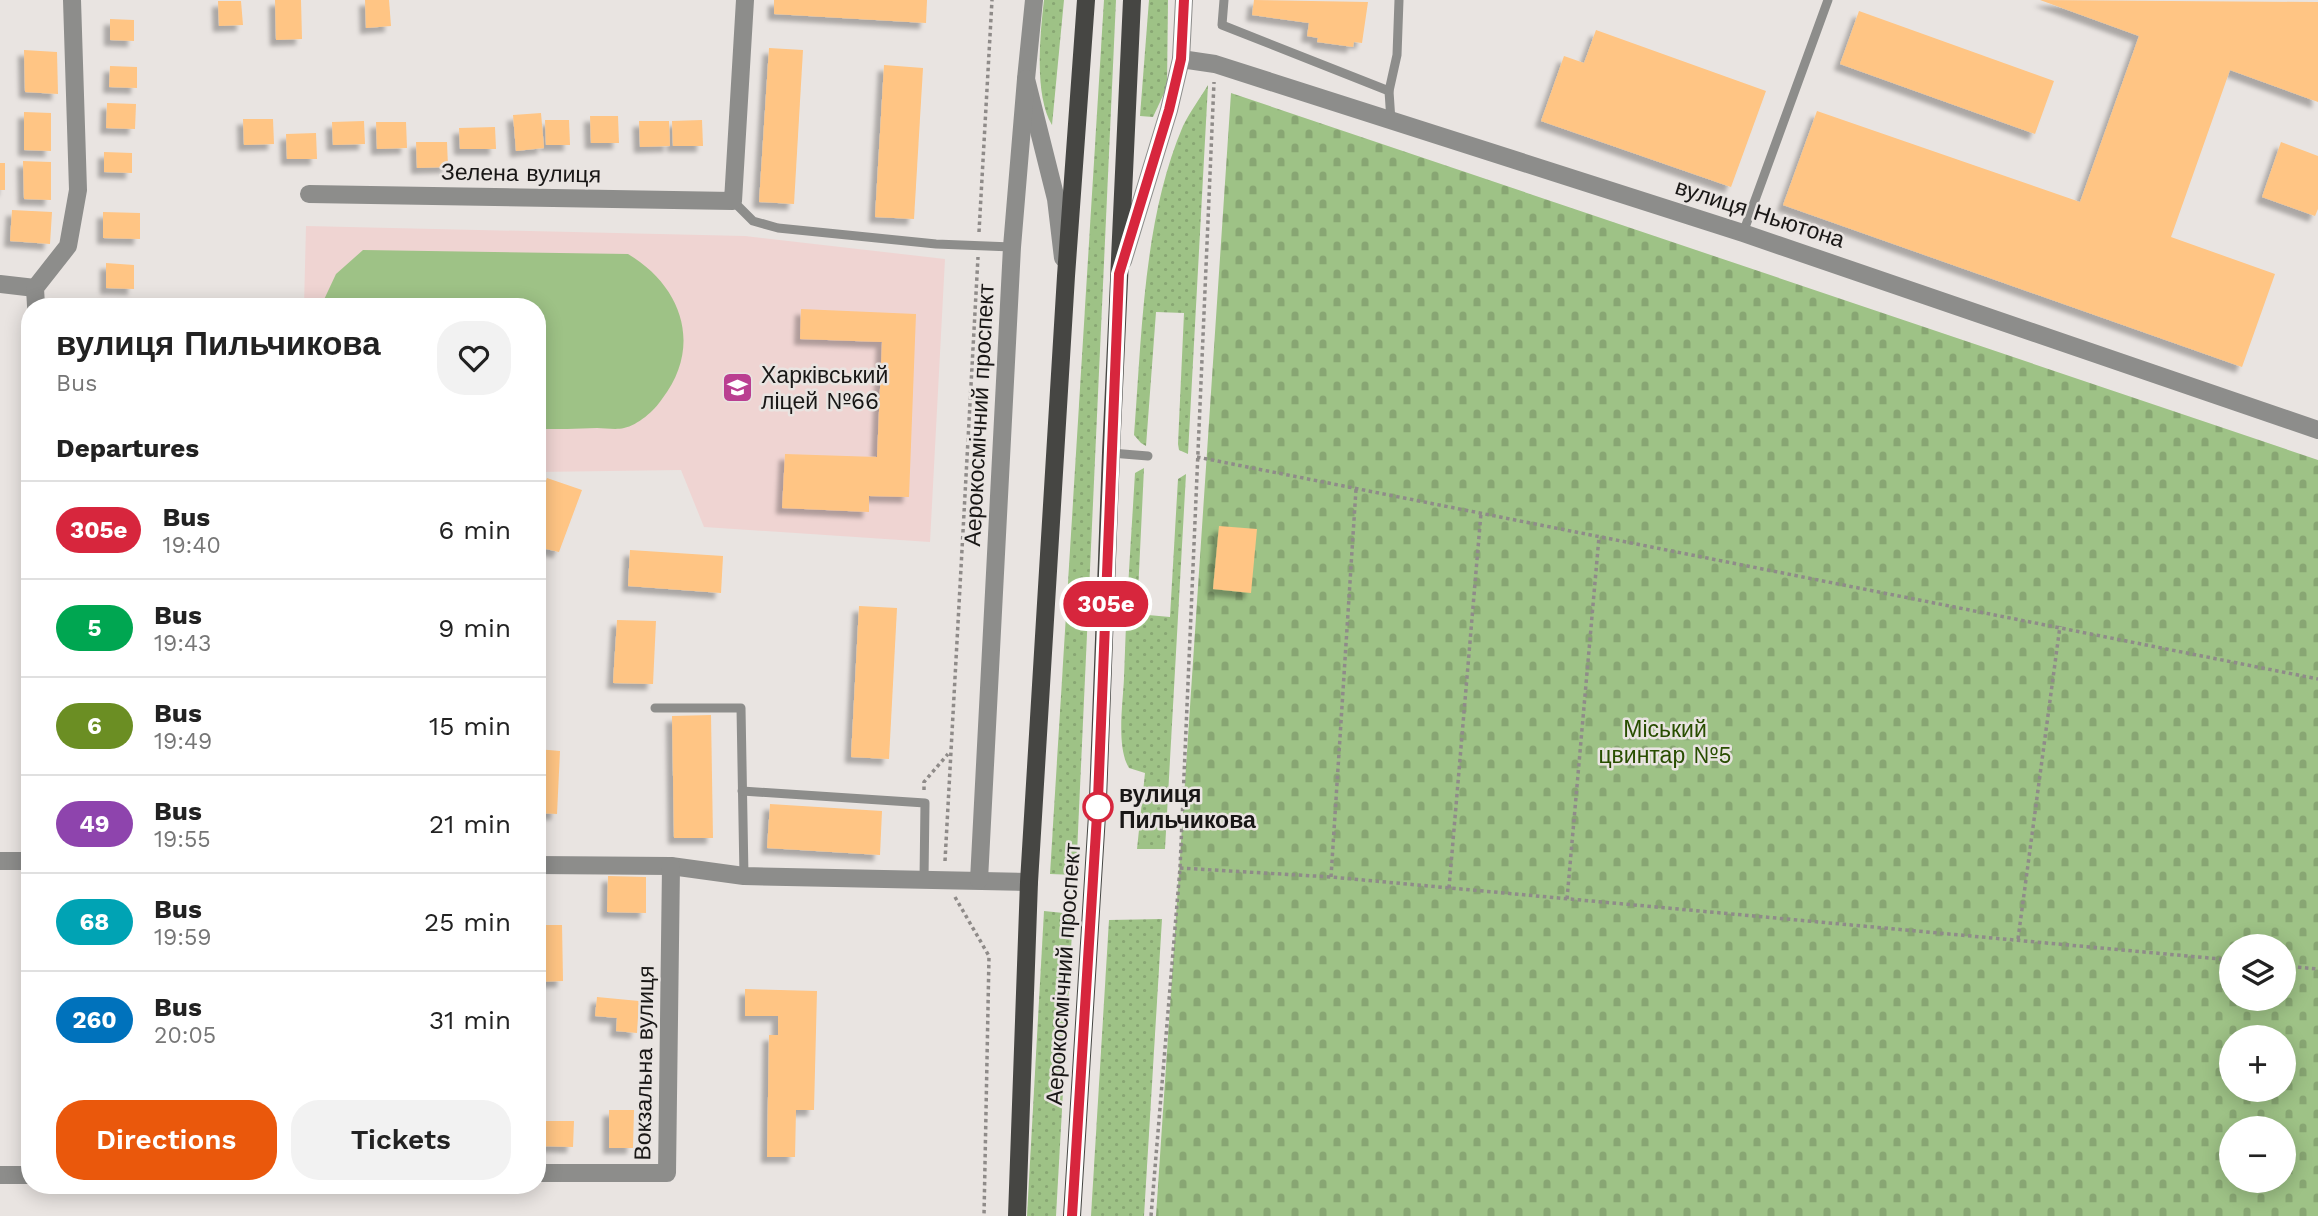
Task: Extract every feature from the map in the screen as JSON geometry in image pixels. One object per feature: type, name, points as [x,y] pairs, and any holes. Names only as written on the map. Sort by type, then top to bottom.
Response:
[{"type":"main road","name":"Аерокосмічний проспект","points":[[1017,1216],[1029,882],[1066,276],[1086,0]]},
{"type":"main road","name":"Аерокосмічний проспект","points":[[1072,1216],[1098,799],[1132,0]]},
{"type":"street","points":[[36,298],[35,288],[68,246],[78,190],[72,0]]},
{"type":"street","points":[[733,201],[745,0]]},
{"type":"street","name":"Аерокосмічний проспект","points":[[979,880],[1012,247],[1034,0]]},
{"type":"street","name":"Аерокосмічний проспект","points":[[1119,274],[1169,110],[1181,59],[1184,0]]},
{"type":"street","name":"вулиця Ньютона","points":[[1181,59],[1215,64],[1744,233],[2318,430]]},
{"type":"street","name":"Аерокосмічний проспект","points":[[1026,79],[1056,199],[1066,276]]},
{"type":"street","name":"Зелена вулиця","points":[[309,194],[733,201]]},
{"type":"street","points":[[0,285],[35,288]]},
{"type":"street","points":[[0,862],[21,861]]},
{"type":"street","points":[[546,865],[671,866],[744,876],[1029,882]]},
{"type":"street","name":"Вокзальна вулиця","points":[[546,1173],[667,1173],[671,866]]},
{"type":"street","points":[[0,1175],[21,1175]]},
{"type":"lane","points":[[1224,0],[1222,25],[1389,91]]},
{"type":"lane","points":[[1391,121],[1389,91],[1397,55],[1399,0]]},
{"type":"lane","points":[[1744,233],[1828,0]]},
{"type":"lane","points":[[733,201],[753,221],[778,228],[936,244],[1012,247]]},
{"type":"lane","points":[[1111,453],[1148,457]]},
{"type":"lane","points":[[655,708],[741,708],[744,876]]},
{"type":"lane","points":[[742,791],[925,803],[924,879]]},
{"type":"path","points":[[984,1216],[989,956],[945,880],[992,0]]},
{"type":"path","points":[[1151,1216],[1180,868],[1214,80]]},
{"type":"path","points":[[1197,457],[2318,679]]},
{"type":"path","points":[[1331,877],[1356,489]]},
{"type":"path","points":[[1448,888],[1481,513]]},
{"type":"path","points":[[1567,899],[1600,537]]},
{"type":"path","points":[[2018,939],[2060,626]]},
{"type":"path","points":[[924,782],[950,753]]},
{"type":"path","points":[[1180,868],[1331,877],[2219,959]]},
{"type":"path","points":[[2296,967],[2318,969]]},
{"type":"shaded area","name":"Харківський ліцей №66","points":[[306,226],[745,236],[945,259],[930,542],[704,527],[681,470],[546,472],[546,298],[304,298]]},
{"type":"green space","points":[[1044,0],[1064,0],[1052,125],[1046,113],[1041,82],[1040,47]]},
{"type":"green space","points":[[1104,0],[1116,0],[1076,875],[1050,874]]},
{"type":"green space","points":[[1149,0],[1168,0],[1167,87],[1153,117],[1140,116]]},
{"type":"green space","points":[[1208,85],[1188,454],[1179,450],[1178,444],[1184,313],[1156,312],[1146,446],[1134,435],[1146,278],[1160,200],[1183,126]]},
{"type":"green space","name":"Міський цвинтар №5","points":[[1231,93],[2318,460],[2318,1216],[1156,1216]]},
{"type":"green space","points":[[363,250],[628,254],[647,267],[673,300],[681,319],[682,358],[675,379],[662,399],[640,421],[618,429],[546,429],[546,298],[325,298],[336,274]]},
{"type":"green space","points":[[1144,468],[1137,614],[1170,617],[1178,479],[1186,474],[1165,849],[1137,849],[1145,773],[1129,768],[1121,737],[1135,473]]},
{"type":"green space","points":[[1044,911],[1073,914],[1056,1216],[1027,1216]]},
{"type":"green space","points":[[1162,919],[1144,1216],[1091,1216],[1109,920]]},
{"type":"building","points":[[275,0],[301,0],[302,39],[276,40]]},
{"type":"building","points":[[365,0],[389,0],[391,26],[366,28]]},
{"type":"building","points":[[774,0],[927,0],[926,23],[774,14]]},
{"type":"building","points":[[1254,0],[1368,2],[1362,43],[1354,42],[1353,47],[1317,42],[1318,38],[1307,36],[1309,23],[1252,15]]},
{"type":"building","points":[[2040,0],[2318,2],[2318,102],[2230,70],[2171,237],[2275,274],[2242,367],[1783,205],[1817,111],[2080,202],[2139,36]]},
{"type":"building","points":[[218,1],[241,1],[243,25],[219,26]]},
{"type":"building","points":[[1859,11],[2054,81],[2035,134],[1840,64]]},
{"type":"building","points":[[110,19],[134,20],[134,41],[110,40]]},
{"type":"building","points":[[1596,30],[1766,91],[1731,187],[1541,121],[1564,56],[1584,63]]},
{"type":"building","points":[[769,48],[803,50],[794,204],[759,202]]},
{"type":"building","points":[[24,50],[57,52],[58,94],[25,92]]},
{"type":"building","points":[[884,65],[923,68],[914,219],[875,217]]},
{"type":"building","points":[[110,66],[137,67],[137,88],[109,87]]},
{"type":"building","points":[[107,103],[136,104],[135,129],[106,128]]},
{"type":"building","points":[[24,112],[51,113],[51,151],[24,150]]},
{"type":"building","points":[[541,113],[544,148],[516,151],[513,115]]},
{"type":"building","points":[[590,116],[618,116],[619,143],[591,143]]},
{"type":"building","points":[[243,119],[273,119],[274,144],[244,145]]},
{"type":"building","points":[[545,120],[569,120],[570,145],[546,145]]},
{"type":"building","points":[[702,120],[703,146],[673,146],[672,121]]},
{"type":"building","points":[[364,121],[365,144],[333,145],[332,122]]},
{"type":"building","points":[[639,121],[669,121],[670,146],[640,147]]},
{"type":"building","points":[[376,122],[406,122],[407,148],[377,149]]},
{"type":"building","points":[[495,127],[496,149],[460,149],[459,128]]},
{"type":"building","points":[[316,133],[317,159],[287,159],[286,134]]},
{"type":"building","points":[[416,142],[447,142],[448,167],[417,168]]},
{"type":"building","points":[[2281,142],[2318,156],[2318,209],[2315,216],[2262,197]]},
{"type":"building","points":[[104,152],[132,153],[132,173],[104,172]]},
{"type":"building","points":[[23,161],[51,162],[51,200],[24,199]]},
{"type":"building","points":[[0,163],[5,163],[5,190],[0,190]]},
{"type":"building","points":[[12,210],[52,212],[50,244],[10,241]]},
{"type":"building","points":[[103,212],[140,213],[140,239],[103,238]]},
{"type":"building","points":[[106,263],[134,265],[134,289],[106,288]]},
{"type":"building","points":[[801,309],[916,314],[909,497],[869,496],[869,512],[782,508],[785,454],[877,457],[882,342],[800,339]]},
{"type":"building","points":[[547,478],[582,490],[559,552],[546,549]]},
{"type":"building","points":[[1219,526],[1257,529],[1251,593],[1213,589]]},
{"type":"building","points":[[630,550],[723,556],[721,593],[628,586]]},
{"type":"building","points":[[859,606],[897,608],[889,759],[851,757]]},
{"type":"building","points":[[617,620],[656,621],[653,684],[613,683]]},
{"type":"building","points":[[711,715],[713,838],[674,838],[672,716]]},
{"type":"building","points":[[546,750],[560,751],[557,814],[546,813]]},
{"type":"building","points":[[770,804],[882,811],[880,855],[767,848]]},
{"type":"building","points":[[608,876],[646,877],[646,913],[607,912]]},
{"type":"building","points":[[546,925],[562,925],[563,981],[546,982]]},
{"type":"building","points":[[745,989],[817,991],[814,1110],[796,1110],[795,1157],[767,1157],[769,1035],[778,1035],[778,1016],[745,1016]]},
{"type":"building","points":[[597,997],[639,1001],[637,1033],[616,1031],[617,1018],[595,1016]]},
{"type":"building","points":[[609,1110],[634,1110],[633,1148],[609,1148]]},
{"type":"building","points":[[546,1121],[574,1121],[573,1147],[546,1146]]},
{"type":"bus line","name":"305e","points":[[1072,1216],[1098,799],[1119,274],[1169,110],[1181,59],[1184,0]]},
{"type":"place","name":"Харківський ліцей №66","points":[[738,388]]},
{"type":"place","name":"вулиця Пильчикова","points":[[1098,807]]}]
